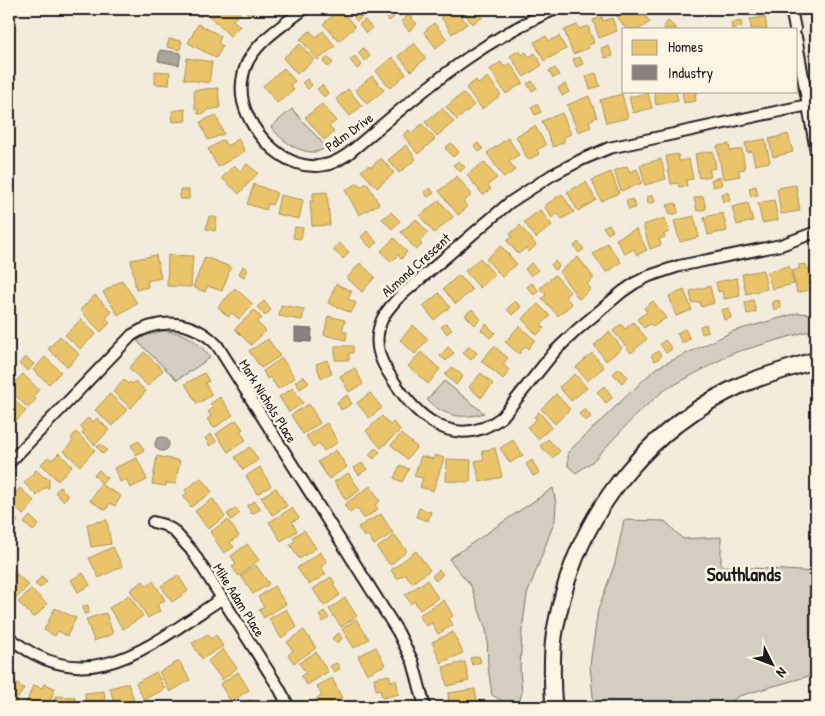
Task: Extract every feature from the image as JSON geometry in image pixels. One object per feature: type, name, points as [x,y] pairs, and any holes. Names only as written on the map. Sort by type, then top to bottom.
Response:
[{"type":"main road","points":[[554,707],[552,685],[553,645],[559,609],[568,576],[582,540],[601,506],[625,474],[651,445],[679,422],[709,402],[742,385],[816,360]]},
{"type":"street","name":"Palm Drive","points":[[304,9],[257,47],[247,62],[241,82],[242,102],[249,119],[262,138],[279,155],[300,163],[317,166],[336,162],[348,154],[436,80],[475,52],[528,20],[556,9]]},
{"type":"street","points":[[791,9],[795,28]]},
{"type":"street","points":[[798,48],[816,151]]},
{"type":"street","name":"Almond Crescent","points":[[808,105],[609,148],[552,175],[509,203],[398,298],[386,311],[381,322],[378,335],[379,352],[386,370],[400,391],[430,422],[456,431],[480,430],[492,425],[502,417],[555,351],[593,317],[635,284],[649,276],[679,266],[781,244],[816,232]]},
{"type":"street","name":"Mark Nichols Place","points":[[9,463],[132,335],[148,326],[169,323],[192,327],[202,332],[217,345],[398,632],[413,662],[425,707]]},
{"type":"street","name":"Mike Adam Place","points":[[153,522],[173,530],[192,551],[279,688],[289,707]]},
{"type":"street","points":[[9,636],[22,648],[50,661],[81,666],[98,666],[113,663],[153,644],[221,599]]},
{"type":"shaded area","points":[[160,50],[181,53],[179,65],[158,61]]},
{"type":"shaded area","points":[[292,109],[327,148],[315,152],[302,150],[290,145],[275,132],[271,127]]},
{"type":"shaded area","points":[[798,313],[816,314],[816,329],[733,353],[663,391],[636,415],[593,461],[576,473],[568,466],[568,452],[656,368],[734,331]]},
{"type":"shaded area","points":[[162,331],[170,331],[190,338],[201,346],[210,358],[177,380],[137,341],[145,336]]},
{"type":"shaded area","points":[[444,381],[484,413],[468,416],[454,415],[440,410],[433,405],[427,400]]},
{"type":"shaded area","points":[[159,437],[165,437],[169,444],[165,451],[159,451],[155,447],[155,441]]},
{"type":"shaded area","points":[[553,488],[556,504],[555,520],[527,595],[522,630],[520,670],[522,693],[519,703],[502,701],[492,695],[488,667],[487,633],[471,586],[449,559]]},
{"type":"shaded area","points":[[624,520],[665,521],[683,539],[721,537],[721,566],[816,572],[816,674],[739,696],[723,707],[594,707],[590,665],[598,610],[615,563]]},
{"type":"building: Homes","points":[[197,9],[202,9],[205,12],[200,17],[194,12]]},
{"type":"building: Homes","points":[[210,9],[235,9],[240,13],[233,20],[240,26],[230,36],[206,13]]},
{"type":"building: Homes","points":[[244,9],[258,9],[250,16]]},
{"type":"building: Homes","points":[[340,9],[355,27],[339,41],[323,24]]},
{"type":"building: Homes","points":[[347,9],[373,9],[357,21]]},
{"type":"building: Homes","points":[[388,9],[394,17],[389,21],[383,13]]},
{"type":"building: Homes","points":[[452,9],[456,9],[467,24],[452,34],[441,17]]},
{"type":"building: Homes","points":[[462,9],[482,9],[479,10],[483,17],[472,24]]},
{"type":"building: Homes","points":[[619,9],[629,9],[631,11],[640,9],[650,22],[641,28],[625,28],[614,12]]},
{"type":"building: Homes","points":[[648,9],[666,9],[661,15],[657,11],[654,14]]},
{"type":"building: Homes","points":[[746,9],[760,9],[761,13],[746,15]]},
{"type":"building: Homes","points":[[409,15],[417,24],[409,31],[401,21]]},
{"type":"building: Homes","points":[[602,17],[603,21],[612,18],[617,31],[599,38],[593,20]]},
{"type":"building: Homes","points":[[765,17],[767,28],[751,28],[750,19]]},
{"type":"building: Homes","points":[[365,20],[372,28],[366,33],[359,24]]},
{"type":"building: Homes","points":[[668,21],[676,28],[664,28]]},
{"type":"building: Homes","points":[[741,21],[742,27],[732,28],[731,23]]},
{"type":"building: Homes","points":[[434,23],[447,39],[436,48],[424,32]]},
{"type":"building: Homes","points":[[198,24],[221,36],[218,43],[223,46],[216,58],[188,43]]},
{"type":"building: Homes","points":[[577,25],[579,29],[588,26],[594,43],[588,45],[589,48],[573,54],[564,30]]},
{"type":"building: Homes","points":[[310,31],[316,37],[323,31],[335,46],[318,60],[300,39]]},
{"type":"building: Homes","points":[[546,36],[549,41],[559,36],[566,49],[544,61],[534,42]]},
{"type":"building: Homes","points":[[169,39],[182,41],[180,50],[167,47]]},
{"type":"building: Homes","points":[[414,43],[426,58],[411,71],[398,56]]},
{"type":"building: Homes","points":[[300,44],[314,60],[297,74],[283,58]]},
{"type":"building: Homes","points":[[609,46],[613,56],[605,58],[601,48]]},
{"type":"building: Homes","points":[[363,48],[370,56],[365,61],[358,53]]},
{"type":"building: Homes","points":[[519,50],[522,55],[526,52],[529,57],[535,53],[542,65],[524,77],[510,56]]},
{"type":"building: Homes","points":[[355,56],[362,65],[357,69],[350,60]]},
{"type":"building: Homes","points":[[328,57],[333,63],[328,67],[323,62]]},
{"type":"building: Homes","points":[[392,57],[406,74],[390,88],[376,71]]},
{"type":"building: Homes","points":[[580,57],[583,64],[576,67],[573,59]]},
{"type":"building: Homes","points":[[187,58],[212,62],[209,83],[184,79]]},
{"type":"building: Homes","points":[[501,62],[504,67],[510,63],[523,83],[506,94],[490,69]]},
{"type":"building: Homes","points":[[284,68],[295,81],[290,85],[294,90],[277,103],[263,86]]},
{"type":"building: Homes","points":[[555,68],[559,75],[553,78],[549,71]]},
{"type":"building: Homes","points":[[155,71],[170,72],[169,85],[155,84]]},
{"type":"building: Homes","points":[[596,73],[600,86],[590,89],[586,76]]},
{"type":"building: Homes","points":[[372,76],[384,90],[367,104],[355,90]]},
{"type":"building: Homes","points":[[488,77],[501,95],[482,109],[466,88],[476,80],[478,84]]},
{"type":"building: Homes","points":[[307,79],[312,85],[308,89],[302,83]]},
{"type":"building: Homes","points":[[532,81],[537,88],[532,91],[527,84]]},
{"type":"building: Homes","points":[[565,84],[569,92],[562,96],[558,88]]},
{"type":"building: Homes","points":[[322,85],[328,93],[324,97],[317,89]]},
{"type":"building: Homes","points":[[218,88],[220,108],[206,110],[206,113],[198,114],[198,109],[195,109],[194,90]]},
{"type":"building: Homes","points":[[348,89],[362,106],[350,116],[336,99]]},
{"type":"building: Homes","points":[[654,92],[676,92],[678,101],[656,105]]},
{"type":"building: Homes","points":[[682,92],[698,92],[695,94],[696,101],[684,103]]},
{"type":"building: Homes","points":[[463,93],[474,105],[457,120],[446,107]]},
{"type":"building: Homes","points":[[648,93],[652,108],[633,113],[629,97]]},
{"type":"building: Homes","points":[[622,94],[628,118],[606,123],[600,100]]},
{"type":"building: Homes","points":[[589,96],[597,117],[589,121],[591,127],[578,132],[567,105]]},
{"type":"building: Homes","points":[[322,104],[336,121],[329,126],[334,132],[324,140],[305,117]]},
{"type":"building: Homes","points":[[537,104],[541,112],[535,115],[531,107]]},
{"type":"building: Homes","points":[[442,108],[454,122],[437,136],[425,122]]},
{"type":"building: Homes","points":[[185,109],[186,121],[173,122],[172,111]]},
{"type":"building: Homes","points":[[562,113],[571,134],[564,137],[564,142],[553,147],[542,121]]},
{"type":"building: Homes","points":[[216,115],[224,134],[208,140],[200,122]]},
{"type":"building: Homes","points":[[422,124],[435,139],[418,154],[403,135],[409,130],[411,133]]},
{"type":"building: Homes","points":[[535,126],[546,145],[537,150],[539,154],[528,160],[516,136]]},
{"type":"building: Homes","points":[[788,134],[793,152],[773,157],[769,139]]},
{"type":"building: Homes","points":[[508,138],[519,155],[509,161],[515,170],[504,178],[487,153]]},
{"type":"building: Homes","points":[[238,139],[245,151],[218,167],[208,149],[223,140],[227,146]]},
{"type":"building: Homes","points":[[765,139],[770,162],[755,165],[752,151],[747,152],[745,143]]},
{"type":"building: Homes","points":[[451,143],[459,152],[453,157],[445,148]]},
{"type":"building: Homes","points":[[478,143],[483,149],[479,152],[474,146]]},
{"type":"building: Homes","points":[[729,144],[730,151],[742,149],[745,169],[738,170],[740,176],[723,179],[717,146]]},
{"type":"building: Homes","points":[[406,145],[416,159],[399,173],[388,160]]},
{"type":"building: Homes","points":[[713,151],[716,168],[709,169],[711,176],[699,178],[695,154]]},
{"type":"building: Homes","points":[[678,154],[679,161],[689,159],[693,179],[686,180],[687,186],[679,187],[678,183],[671,184],[666,156]]},
{"type":"building: Homes","points":[[381,158],[394,173],[377,188],[361,171],[369,165],[371,167]]},
{"type":"building: Homes","points":[[661,159],[666,179],[645,185],[640,165]]},
{"type":"building: Homes","points":[[459,161],[465,167],[460,172],[453,165]]},
{"type":"building: Homes","points":[[484,162],[497,178],[488,185],[491,189],[483,195],[467,175]]},
{"type":"building: Homes","points":[[247,164],[258,173],[239,194],[222,178],[234,165],[240,171]]},
{"type":"building: Homes","points":[[627,166],[630,172],[637,169],[642,183],[621,191],[614,171]]},
{"type":"building: Homes","points":[[611,172],[619,193],[601,201],[592,180]]},
{"type":"building: Homes","points":[[457,176],[472,195],[463,202],[468,207],[458,215],[439,191]]},
{"type":"building: Homes","points":[[720,177],[722,185],[713,187],[711,180]]},
{"type":"building: Homes","points":[[586,182],[596,200],[578,211],[567,192]]},
{"type":"building: Homes","points":[[358,183],[360,187],[367,183],[379,204],[359,215],[345,190]]},
{"type":"building: Homes","points":[[254,184],[277,193],[272,205],[268,204],[266,210],[247,204]]},
{"type":"building: Homes","points":[[796,185],[800,211],[781,214],[777,188]]},
{"type":"building: Homes","points":[[756,186],[758,195],[751,197],[749,188]]},
{"type":"building: Homes","points":[[430,188],[434,193],[428,197],[424,192]]},
{"type":"building: Homes","points":[[180,190],[189,190],[189,199],[180,199]]},
{"type":"building: Homes","points":[[327,192],[330,225],[312,226],[310,201],[313,201],[313,193]]},
{"type":"building: Homes","points":[[728,192],[730,201],[723,202],[721,194]]},
{"type":"building: Homes","points":[[562,194],[574,212],[562,219],[558,213],[552,218],[544,206]]},
{"type":"building: Homes","points":[[280,195],[303,200],[299,219],[276,214]]},
{"type":"building: Homes","points":[[653,195],[655,202],[648,204],[647,197]]},
{"type":"building: Homes","points":[[703,196],[706,209],[697,211],[694,198]]},
{"type":"building: Homes","points":[[632,199],[636,207],[629,210],[626,201]]},
{"type":"building: Homes","points":[[439,200],[453,217],[434,233],[420,216]]},
{"type":"building: Homes","points":[[774,200],[778,220],[762,223],[758,203]]},
{"type":"building: Homes","points":[[676,203],[678,213],[670,215],[667,205]]},
{"type":"building: Homes","points":[[748,203],[753,221],[737,225],[732,207]]},
{"type":"building: Homes","points":[[540,210],[552,225],[536,238],[524,222]]},
{"type":"building: Homes","points":[[391,212],[400,221],[392,229],[382,219]]},
{"type":"building: Homes","points":[[723,213],[727,231],[708,235],[704,217]]},
{"type":"building: Homes","points":[[209,216],[217,218],[215,231],[206,229]]},
{"type":"building: Homes","points":[[694,216],[699,237],[680,242],[674,221]]},
{"type":"building: Homes","points":[[665,218],[669,232],[664,234],[665,237],[659,239],[661,245],[650,249],[643,225]]},
{"type":"building: Homes","points":[[416,219],[428,233],[419,241],[422,245],[416,250],[401,232]]},
{"type":"building: Homes","points":[[609,224],[613,231],[608,234],[603,227]]},
{"type":"building: Homes","points":[[520,225],[536,245],[529,252],[526,248],[518,254],[507,241],[512,237],[510,234]]},
{"type":"building: Homes","points":[[295,227],[303,228],[301,239],[293,238]]},
{"type":"building: Homes","points":[[636,229],[647,250],[637,255],[634,249],[625,254],[616,239]]},
{"type":"building: Homes","points":[[367,231],[377,243],[371,248],[361,237]]},
{"type":"building: Homes","points":[[394,238],[407,252],[401,259],[398,255],[391,262],[381,251]]},
{"type":"building: Homes","points":[[578,242],[584,249],[579,253],[574,246]]},
{"type":"building: Homes","points":[[339,243],[349,252],[343,259],[333,250]]},
{"type":"building: Homes","points":[[607,243],[621,262],[607,273],[593,254]]},
{"type":"building: Homes","points":[[501,246],[517,264],[502,277],[486,259]]},
{"type":"building: Homes","points":[[156,255],[161,278],[147,281],[148,287],[136,290],[131,260]]},
{"type":"building: Homes","points":[[168,255],[193,256],[191,287],[167,286]]},
{"type":"building: Homes","points":[[205,257],[231,267],[222,291],[207,286],[205,292],[193,287]]},
{"type":"building: Homes","points":[[578,257],[594,278],[587,284],[591,289],[579,299],[559,272]]},
{"type":"building: Homes","points":[[480,258],[495,275],[480,288],[465,271]]},
{"type":"building: Homes","points":[[555,261],[559,266],[555,270],[551,265]]},
{"type":"building: Homes","points":[[360,263],[375,277],[362,292],[347,278]]},
{"type":"building: Homes","points":[[531,263],[538,270],[531,276],[525,269]]},
{"type":"building: Homes","points":[[806,264],[807,269],[813,268],[816,283],[807,285],[808,290],[797,293],[792,271],[799,269],[799,265]]},
{"type":"building: Homes","points":[[243,266],[248,270],[244,277],[239,274]]},
{"type":"building: Homes","points":[[789,266],[794,284],[772,289],[767,272]]},
{"type":"building: Homes","points":[[763,270],[767,289],[746,294],[742,274]]},
{"type":"building: Homes","points":[[459,275],[472,290],[456,304],[443,289]]},
{"type":"building: Homes","points":[[555,275],[570,292],[565,297],[572,304],[558,316],[542,298],[546,295],[540,288]]},
{"type":"building: Homes","points":[[737,278],[740,296],[724,299],[722,291],[718,292],[716,282]]},
{"type":"building: Homes","points":[[122,280],[137,303],[118,315],[103,292]]},
{"type":"building: Homes","points":[[532,283],[539,291],[534,295],[527,287]]},
{"type":"building: Homes","points":[[336,284],[352,291],[348,299],[356,303],[351,313],[328,303]]},
{"type":"building: Homes","points":[[710,286],[714,303],[701,307],[700,302],[692,303],[690,291]]},
{"type":"building: Homes","points":[[235,288],[253,304],[239,319],[232,313],[228,317],[218,307]]},
{"type":"building: Homes","points":[[684,290],[692,310],[676,316],[669,296]]},
{"type":"building: Homes","points":[[439,293],[450,307],[434,320],[423,306]]},
{"type":"building: Homes","points":[[95,295],[112,312],[106,318],[110,323],[101,332],[80,310]]},
{"type":"building: Homes","points":[[753,300],[756,312],[747,314],[745,302]]},
{"type":"building: Homes","points":[[779,300],[781,308],[774,310],[772,302]]},
{"type":"building: Homes","points":[[264,301],[271,310],[265,316],[257,307]]},
{"type":"building: Homes","points":[[515,301],[521,307],[512,315],[507,309]]},
{"type":"building: Homes","points":[[653,301],[666,318],[653,327],[650,324],[644,328],[637,319],[647,312],[644,308]]},
{"type":"building: Homes","points":[[538,304],[550,316],[541,325],[544,328],[537,335],[522,319]]},
{"type":"building: Homes","points":[[281,305],[304,309],[302,320],[279,316]]},
{"type":"building: Homes","points":[[729,308],[731,318],[724,320],[721,310]]},
{"type":"building: Homes","points":[[472,309],[481,319],[475,325],[465,315]]},
{"type":"building: Homes","points":[[254,310],[262,318],[257,322],[266,331],[251,345],[235,329]]},
{"type":"building: Homes","points":[[328,316],[345,320],[342,331],[347,332],[346,340],[324,335]]},
{"type":"building: Homes","points":[[81,319],[96,334],[80,349],[65,335]]},
{"type":"building: Homes","points":[[633,322],[647,339],[631,353],[613,331],[621,324],[625,329]]},
{"type":"building: Homes","points":[[446,323],[452,329],[447,334],[441,327]]},
{"type":"building: Homes","points":[[486,324],[495,333],[490,338],[481,330]]},
{"type":"building: Homes","points":[[706,324],[708,332],[702,334],[700,326]]},
{"type":"building: Homes","points":[[413,325],[428,339],[415,354],[400,340]]},
{"type":"building: Homes","points":[[519,326],[535,340],[528,349],[525,346],[519,354],[505,342]]},
{"type":"building: Homes","points":[[685,329],[690,339],[682,343],[677,333]]},
{"type":"building: Homes","points":[[609,332],[622,348],[606,361],[594,345]]},
{"type":"building: Homes","points":[[60,336],[79,354],[68,367],[48,349]]},
{"type":"building: Homes","points":[[268,339],[280,356],[261,368],[249,351]]},
{"type":"building: Homes","points":[[665,340],[672,349],[666,353],[660,344]]},
{"type":"building: Homes","points":[[335,346],[353,346],[353,353],[349,353],[349,360],[335,360]]},
{"type":"building: Homes","points":[[469,346],[477,353],[471,360],[463,353]]},
{"type":"building: Homes","points":[[494,346],[508,358],[503,364],[510,371],[503,379],[481,361]]},
{"type":"building: Homes","points":[[448,347],[454,353],[446,361],[440,356]]},
{"type":"building: Homes","points":[[658,351],[662,356],[655,361],[651,356]]},
{"type":"building: Homes","points":[[144,352],[163,370],[148,386],[129,368]]},
{"type":"building: Homes","points":[[421,352],[440,369],[428,384],[408,366]]},
{"type":"building: Homes","points":[[592,353],[604,367],[587,381],[576,367]]},
{"type":"building: Homes","points":[[25,357],[34,364],[28,371],[19,364]]},
{"type":"building: Homes","points":[[45,357],[61,372],[49,384],[33,370]]},
{"type":"building: Homes","points":[[282,358],[295,378],[278,389],[270,377],[267,379],[263,371]]},
{"type":"building: Homes","points":[[327,360],[332,374],[321,378],[316,364]]},
{"type":"building: Homes","points":[[452,367],[463,376],[456,385],[445,375]]},
{"type":"building: Homes","points":[[355,368],[363,384],[349,392],[340,376]]},
{"type":"building: Homes","points":[[619,368],[628,377],[622,383],[613,374]]},
{"type":"building: Homes","points":[[204,373],[209,381],[205,383],[212,395],[197,404],[185,384]]},
{"type":"building: Homes","points":[[481,373],[493,384],[481,398],[469,387]]},
{"type":"building: Homes","points":[[23,374],[39,390],[33,396],[36,399],[28,408],[9,389]]},
{"type":"building: Homes","points":[[575,374],[587,388],[571,401],[559,387]]},
{"type":"building: Homes","points":[[303,376],[309,383],[300,389],[295,382]]},
{"type":"building: Homes","points":[[124,380],[128,384],[130,382],[132,384],[135,381],[146,391],[131,408],[113,392]]},
{"type":"building: Homes","points":[[604,386],[613,397],[606,403],[597,392]]},
{"type":"building: Homes","points":[[293,388],[303,403],[289,412],[279,397]]},
{"type":"building: Homes","points":[[370,393],[382,408],[369,418],[357,403]]},
{"type":"building: Homes","points":[[110,394],[127,410],[112,426],[95,410]]},
{"type":"building: Homes","points":[[556,394],[570,409],[555,424],[541,409]]},
{"type":"building: Homes","points":[[9,395],[26,411],[11,426],[9,424]]},
{"type":"building: Homes","points":[[347,395],[352,404],[341,410],[337,402]]},
{"type":"building: Homes","points":[[220,397],[233,415],[214,428],[207,419],[211,416],[208,412],[213,408],[210,404]]},
{"type":"building: Homes","points":[[309,404],[320,423],[303,434],[291,415]]},
{"type":"building: Homes","points":[[585,409],[591,417],[585,421],[579,414]]},
{"type":"building: Homes","points":[[539,412],[552,427],[538,439],[527,427],[537,419],[534,417]]},
{"type":"building: Homes","points":[[382,416],[390,425],[393,422],[401,430],[381,448],[366,431]]},
{"type":"building: Homes","points":[[88,418],[93,422],[97,418],[109,430],[95,445],[82,433],[84,430],[80,426]]},
{"type":"building: Homes","points":[[236,420],[243,429],[240,431],[246,440],[228,452],[216,434]]},
{"type":"building: Homes","points":[[327,423],[338,442],[324,451],[319,443],[313,447],[306,436]]},
{"type":"building: Homes","points":[[76,432],[95,450],[80,466],[64,451],[73,441],[71,438]]},
{"type":"building: Homes","points":[[211,434],[217,442],[210,446],[205,438]]},
{"type":"building: Homes","points":[[401,434],[417,447],[407,459],[391,445]]},
{"type":"building: Homes","points":[[548,439],[560,451],[553,458],[540,446]]},
{"type":"building: Homes","points":[[513,440],[523,455],[510,463],[500,448]]},
{"type":"building: Homes","points":[[139,441],[144,451],[136,455],[131,445]]},
{"type":"building: Homes","points":[[100,444],[107,450],[103,454],[97,447]]},
{"type":"building: Homes","points":[[250,447],[258,460],[243,470],[235,457]]},
{"type":"building: Homes","points":[[375,448],[380,452],[374,459],[369,455]]},
{"type":"building: Homes","points":[[495,448],[502,477],[480,482],[475,461],[484,459],[482,451]]},
{"type":"building: Homes","points":[[336,450],[347,467],[329,479],[318,462]]},
{"type":"building: Homes","points":[[59,453],[72,466],[58,481],[41,464],[48,457],[52,460]]},
{"type":"building: Homes","points":[[435,455],[444,458],[433,491],[420,487],[423,478],[414,476],[421,456],[433,459]]},
{"type":"building: Homes","points":[[157,456],[180,461],[175,484],[166,483],[166,486],[152,484]]},
{"type":"building: Homes","points":[[137,458],[147,480],[130,488],[126,479],[120,482],[114,468]]},
{"type":"building: Homes","points":[[447,459],[471,460],[470,482],[446,481]]},
{"type":"building: Homes","points":[[532,460],[539,473],[533,476],[526,464]]},
{"type":"building: Homes","points":[[362,463],[367,469],[359,475],[354,468]]},
{"type":"building: Homes","points":[[400,465],[409,469],[402,482],[394,478]]},
{"type":"building: Homes","points":[[260,467],[271,486],[257,494],[246,476]]},
{"type":"building: Homes","points":[[36,470],[44,477],[49,478],[49,488],[44,488],[37,496],[24,483]]},
{"type":"building: Homes","points":[[99,470],[107,478],[102,484],[94,475]]},
{"type":"building: Homes","points":[[348,473],[360,490],[346,500],[334,482]]},
{"type":"building: Homes","points":[[201,478],[212,492],[191,507],[183,496],[187,493],[185,490]]},
{"type":"building: Homes","points":[[100,484],[121,496],[115,506],[110,503],[106,510],[90,501]]},
{"type":"building: Homes","points":[[370,486],[380,501],[375,505],[378,509],[364,519],[357,508],[350,513],[344,505]]},
{"type":"building: Homes","points":[[60,487],[68,496],[63,501],[55,492]]},
{"type":"building: Homes","points":[[20,488],[35,502],[23,515],[9,501]]},
{"type":"building: Homes","points":[[276,488],[287,506],[272,515],[261,497]]},
{"type":"building: Homes","points":[[213,499],[225,517],[208,529],[195,511]]},
{"type":"building: Homes","points":[[255,501],[261,509],[252,514],[247,506]]},
{"type":"building: Homes","points":[[236,508],[240,513],[231,520],[227,514]]},
{"type":"building: Homes","points":[[292,508],[299,518],[292,522],[297,531],[281,541],[269,522]]},
{"type":"building: Homes","points":[[419,508],[431,512],[428,521],[416,517]]},
{"type":"building: Homes","points":[[9,512],[18,521],[9,531]]},
{"type":"building: Homes","points":[[381,514],[393,533],[374,545],[368,535],[364,537],[358,527]]},
{"type":"building: Homes","points":[[30,516],[39,525],[33,531],[24,523]]},
{"type":"building: Homes","points":[[107,520],[111,544],[91,547],[87,524]]},
{"type":"building: Homes","points":[[228,520],[239,536],[230,542],[234,547],[224,553],[210,532]]},
{"type":"building: Homes","points":[[304,530],[316,548],[299,559],[290,544],[295,541],[293,537]]},
{"type":"building: Homes","points":[[395,535],[407,551],[390,565],[377,548]]},
{"type":"building: Homes","points":[[247,544],[259,560],[239,576],[232,567],[236,564],[231,556]]},
{"type":"building: Homes","points":[[113,547],[122,566],[99,578],[89,558]]},
{"type":"building: Homes","points":[[416,551],[430,570],[412,583],[405,574],[397,579],[391,570]]},
{"type":"building: Homes","points":[[320,552],[327,562],[321,567],[326,574],[309,585],[297,568]]},
{"type":"building: Homes","points":[[256,565],[269,584],[253,594],[241,576]]},
{"type":"building: Homes","points":[[11,569],[29,585],[12,603],[9,600],[9,571]]},
{"type":"building: Homes","points":[[439,570],[443,574],[436,581],[432,576]]},
{"type":"building: Homes","points":[[83,573],[90,585],[78,592],[71,580]]},
{"type":"building: Homes","points":[[178,575],[188,591],[172,602],[161,586]]},
{"type":"building: Homes","points":[[42,576],[47,581],[40,588],[35,584]]},
{"type":"building: Homes","points":[[331,577],[340,595],[324,606],[313,589]]},
{"type":"building: Homes","points":[[427,580],[438,598],[420,610],[414,601],[411,604],[405,595]]},
{"type":"building: Homes","points":[[143,581],[146,585],[153,581],[165,600],[157,605],[160,611],[148,618],[130,590]]},
{"type":"building: Homes","points":[[274,586],[286,604],[264,618],[259,610],[264,607],[258,597]]},
{"type":"building: Homes","points":[[31,589],[47,604],[34,618],[18,602]]},
{"type":"building: Homes","points":[[129,595],[143,616],[123,629],[109,608]]},
{"type":"building: Homes","points":[[345,598],[357,616],[341,627],[329,609]]},
{"type":"building: Homes","points":[[444,600],[453,616],[449,618],[453,625],[438,634],[432,623],[426,626],[419,615]]},
{"type":"building: Homes","points":[[88,605],[89,613],[84,614],[83,606]]},
{"type":"building: Homes","points":[[55,608],[76,618],[67,636],[58,631],[55,636],[44,630]]},
{"type":"building: Homes","points":[[286,609],[297,627],[281,638],[269,619]]},
{"type":"building: Homes","points":[[324,611],[329,618],[323,622],[319,615]]},
{"type":"building: Homes","points":[[106,613],[113,634],[94,641],[86,619]]},
{"type":"building: Homes","points":[[356,619],[369,639],[354,648],[342,629]]},
{"type":"building: Homes","points":[[304,630],[316,648],[294,663],[288,655],[293,651],[287,642]]},
{"type":"building: Homes","points":[[453,632],[463,653],[441,663],[432,642]]},
{"type":"building: Homes","points":[[339,633],[342,639],[336,643],[332,638]]},
{"type":"building: Homes","points":[[208,634],[211,639],[216,635],[223,646],[202,659],[192,643]]},
{"type":"building: Homes","points":[[376,647],[385,665],[367,674],[358,656]]},
{"type":"building: Homes","points":[[223,649],[237,668],[222,680],[208,661]]},
{"type":"building: Homes","points":[[316,652],[328,672],[307,685],[301,676],[306,673],[299,663]]},
{"type":"building: Homes","points":[[479,656],[481,662],[472,665],[470,658]]},
{"type":"building: Homes","points":[[179,661],[190,680],[170,692],[159,672]]},
{"type":"building: Homes","points":[[465,662],[469,681],[447,686],[443,667]]},
{"type":"building: Homes","points":[[337,663],[340,669],[334,672],[330,666]]},
{"type":"building: Homes","points":[[156,672],[165,689],[144,700],[136,683]]},
{"type":"building: Homes","points":[[238,672],[249,690],[231,702],[220,684]]},
{"type":"building: Homes","points":[[389,675],[391,681],[396,680],[399,694],[382,698],[380,689],[376,690],[374,678]]},
{"type":"building: Homes","points":[[332,678],[342,698],[320,707],[316,699],[322,696],[317,686]]},
{"type":"building: Homes","points":[[13,681],[24,688],[13,707],[9,707],[9,684],[11,685]]},
{"type":"building: Homes","points":[[128,683],[134,700],[115,706],[110,688]]},
{"type":"building: Homes","points":[[44,684],[55,688],[48,707],[26,704],[33,685],[42,688]]},
{"type":"building: Homes","points":[[475,689],[478,707],[456,707],[455,703],[449,704],[448,693]]},
{"type":"building: Homes","points":[[104,691],[106,707],[86,707],[85,693]]},
{"type":"building: Homes","points":[[55,696],[75,697],[75,707],[54,707]]},
{"type":"building: Homes","points":[[251,700],[254,707],[235,707]]},
{"type":"building: Homes","points":[[398,701],[399,707],[379,707],[378,704]]},
{"type":"building: Industry","points":[[295,328],[312,329],[311,342],[295,341]]},
{"type":"district","name":"Southlands","points":[[744,574]]}]
